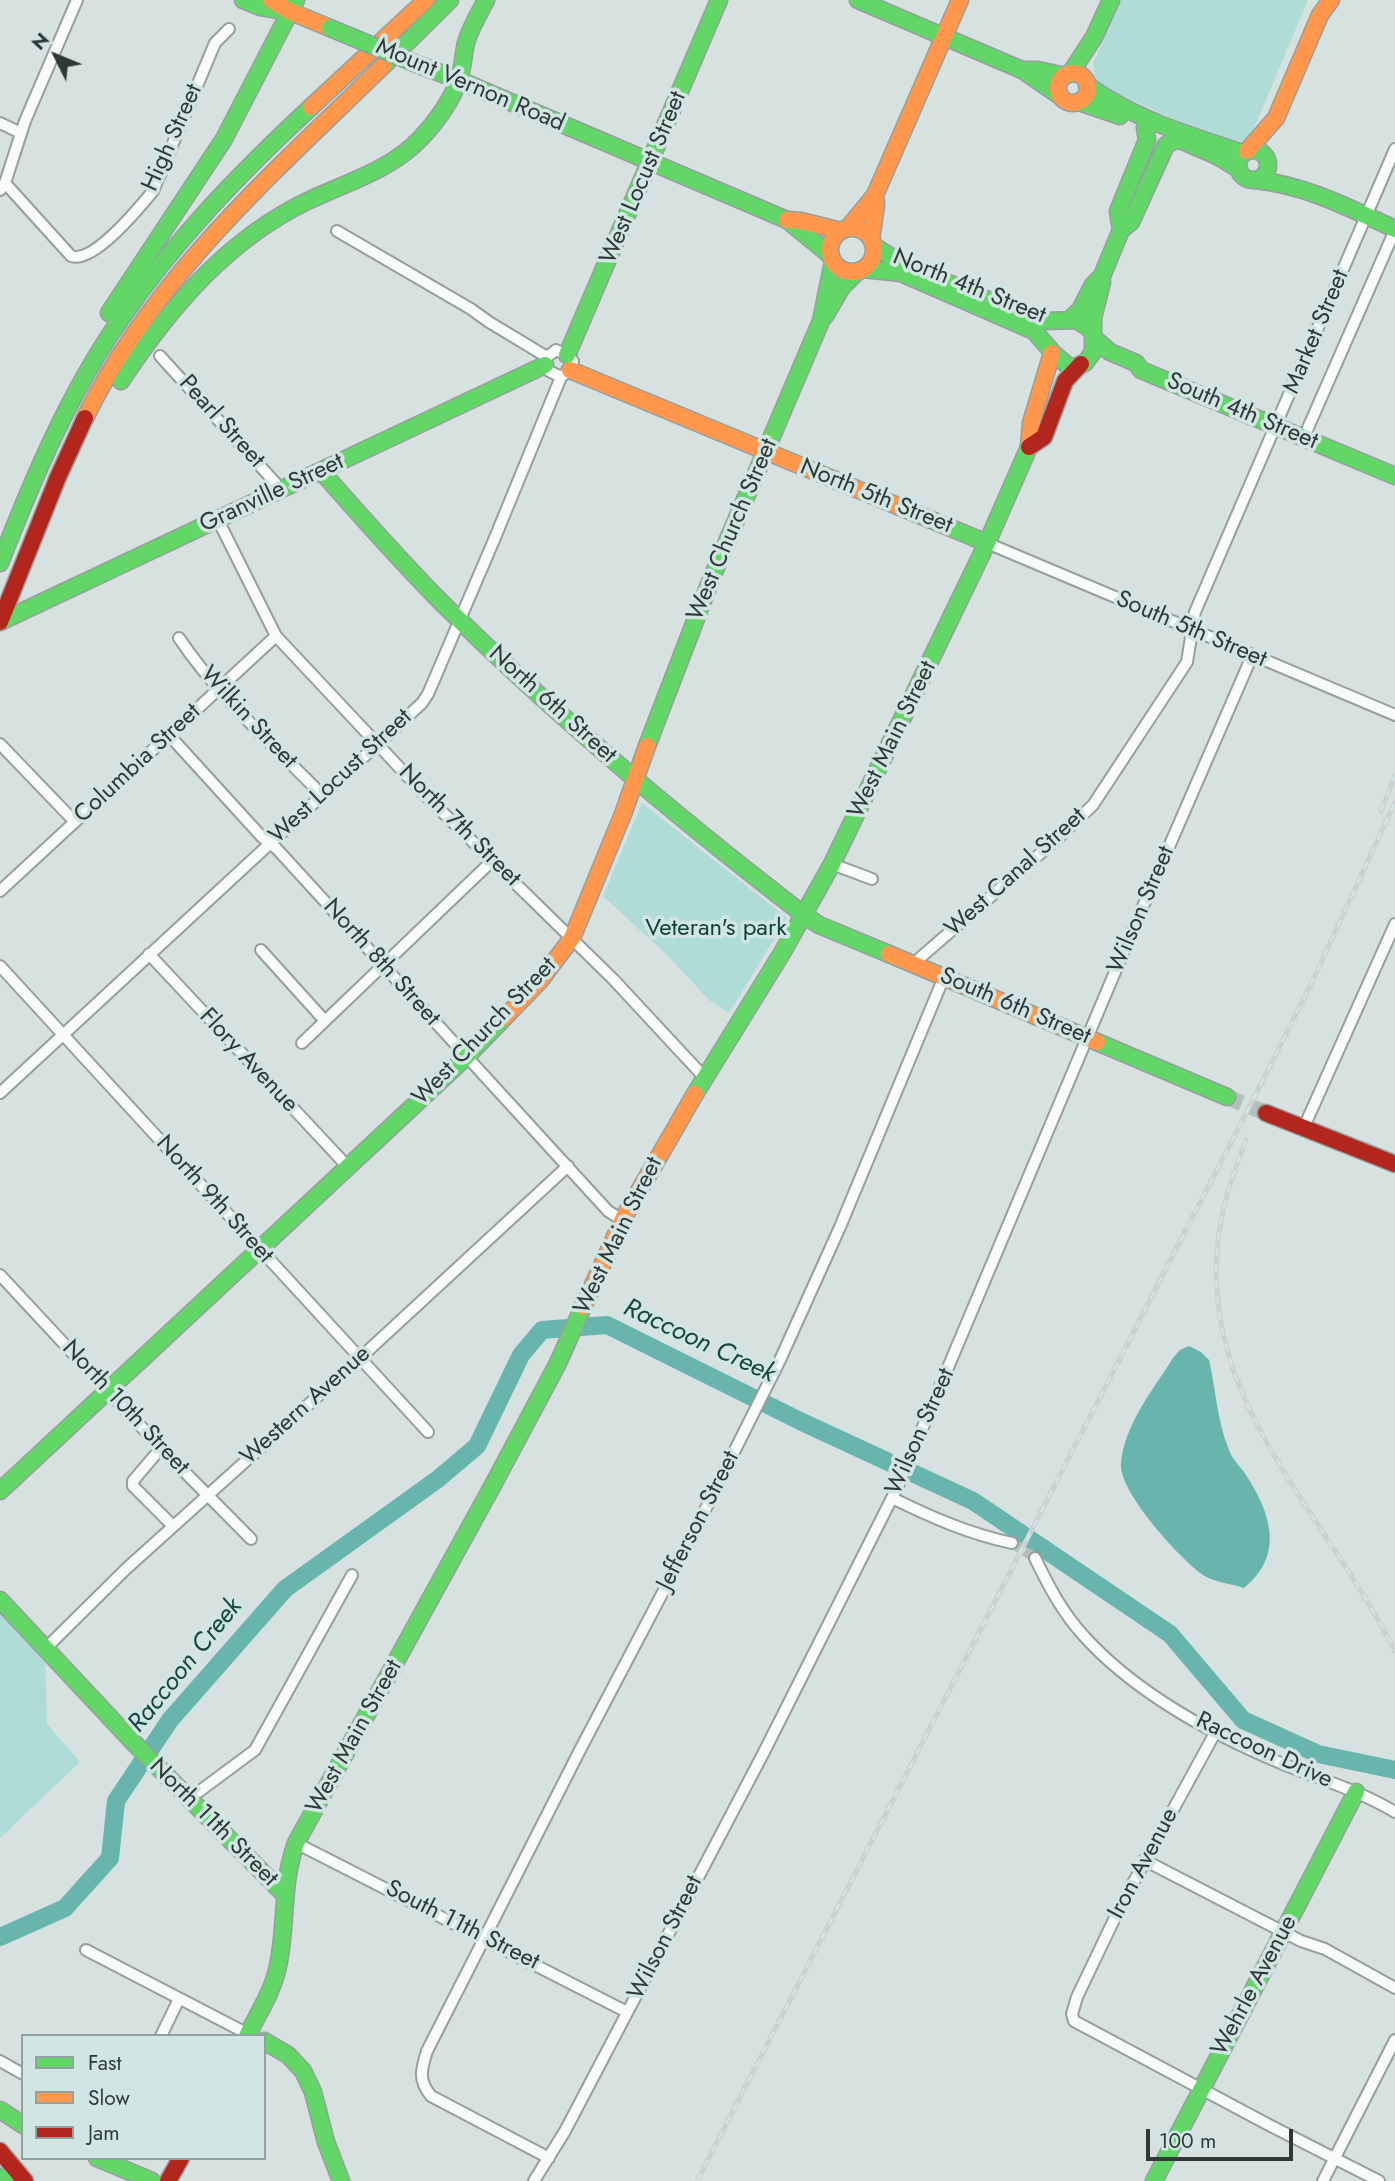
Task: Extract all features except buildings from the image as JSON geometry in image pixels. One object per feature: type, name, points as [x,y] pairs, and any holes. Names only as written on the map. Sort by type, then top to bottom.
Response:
[{"type":"main road","name":"Mount Vernon Road","points":[[243,0],[260,7],[292,6]]},
{"type":"main road","name":"Mount Vernon Road","points":[[271,0],[292,6],[330,28],[651,162]]},
{"type":"main road","points":[[0,563],[46,451],[94,360],[119,321],[165,261],[216,202],[426,0]]},
{"type":"main road","points":[[0,622],[58,476],[102,387],[130,339],[182,269],[299,145],[450,0]]},
{"type":"main road","points":[[79,431],[110,397],[166,317],[210,269],[272,220],[376,172],[396,160],[422,137],[444,107],[459,80],[466,43],[486,0]]},
{"type":"main road","name":"West Locust Street","points":[[566,367],[719,0]]},
{"type":"main road","points":[[858,0],[1022,70],[1070,103],[1079,102],[1168,134]]},
{"type":"main road","points":[[832,259],[832,242],[862,213],[870,197],[875,195],[960,0]]},
{"type":"main road","points":[[1060,96],[1059,83],[1094,37],[1111,0]]},
{"type":"main road","points":[[1255,180],[1263,176],[1276,118],[1321,8],[1331,0]]},
{"type":"main road","points":[[46,451],[50,423],[88,345],[224,139],[292,6]]},
{"type":"main road","points":[[1079,102],[1085,96],[1094,37]]},
{"type":"main road","points":[[1022,70],[1079,75],[1112,103],[1168,134],[1217,156],[1243,158],[1260,151],[1268,162],[1305,190]]},
{"type":"main road","points":[[1276,118],[1243,158],[1245,177],[1279,182],[1305,190],[1395,229]]},
{"type":"main road","points":[[1121,230],[1117,215],[1147,140],[1145,127]]},
{"type":"main road","points":[[1102,276],[1093,285],[1080,310],[1052,332],[1048,373],[1028,435],[1029,447],[1044,437],[1065,381],[1093,352],[1092,315],[1102,288],[1102,276],[1121,230],[1131,222],[1168,134]]},
{"type":"main road","points":[[651,162],[787,220],[798,219],[829,230],[862,230],[873,243]]},
{"type":"main road","points":[[787,220],[792,228],[815,240],[844,271],[861,270],[871,261],[871,226],[878,203],[875,195]]},
{"type":"main road","name":"North 4th Street","points":[[873,243],[901,263],[1013,309],[1046,321],[1067,320]]},
{"type":"main road","name":"West Church Street","points":[[821,321],[823,304],[833,273],[832,259]]},
{"type":"main road","name":"North 4th Street","points":[[861,270],[886,270],[901,274],[982,307],[1034,331],[1051,351]]},
{"type":"main road","name":"West Church Street","points":[[0,1491],[466,1057],[539,982],[572,938],[707,589],[821,321],[842,288],[861,270]]},
{"type":"main road","points":[[1067,320],[1083,323],[1094,337]]},
{"type":"main road","name":"South 4th Street","points":[[1094,337],[1110,352],[1136,363],[1141,370],[1395,476]]},
{"type":"main road","points":[[1051,351],[1055,358],[1067,365],[1083,363],[1134,372],[1141,370]]},
{"type":"main road","name":"Granville Street","points":[[0,622],[321,471],[546,361]]},
{"type":"main road","name":"North 5th Street","points":[[566,367],[987,543]]},
{"type":"main road","name":"West Main Street","points":[[249,2034],[279,1965],[283,1893],[286,1872],[296,1843],[459,1551],[559,1362],[622,1220],[832,864],[987,543],[1029,447]]},
{"type":"main road","name":"North 6th Street","points":[[321,471],[460,621],[635,780],[804,915]]},
{"type":"main road","name":"South 6th Street","points":[[804,915],[819,925],[1227,1097]]},
{"type":"main road","points":[[1266,1113],[1395,1164]]},
{"type":"main road","name":"North 11th Street","points":[[0,1600],[131,1740],[283,1893]]},
{"type":"main road","name":"Wehrle Avenue","points":[[1154,2181],[1356,1793]]},
{"type":"main road","points":[[266,2042],[293,2058],[310,2083],[332,2161],[341,2181]]},
{"type":"main road","points":[[0,2110],[21,2124]]},
{"type":"main road","points":[[0,2151],[25,2181]]},
{"type":"main road","points":[[102,2160],[152,2181]]},
{"type":"main road","points":[[168,2181],[180,2160]]},
{"type":"main road","points":[[0,2177],[4,2181]]},
{"type":"street","points":[[3,186],[21,133],[77,0]]},
{"type":"street","name":"High Street","points":[[3,186],[71,256],[85,256],[136,212],[153,191],[215,43],[229,29]]},
{"type":"street","points":[[0,123],[21,133]]},
{"type":"street","name":"Market Street","points":[[1194,631],[1195,612],[1395,149]]},
{"type":"street","points":[[1304,437],[1395,229]]},
{"type":"street","points":[[337,231],[471,309],[546,361],[549,370],[566,367],[556,350],[546,361]]},
{"type":"street","name":"Pearl Street","points":[[160,356],[281,489]]},
{"type":"street","name":"West Locust Street","points":[[0,1093],[422,703],[460,621],[566,367]]},
{"type":"street","name":"North 7th Street","points":[[218,520],[276,636],[427,797],[572,938],[705,1078]]},
{"type":"street","name":"South 5th Street","points":[[987,543],[1395,715]]},
{"type":"street","name":"West Canal Street","points":[[913,964],[1085,813],[1187,662],[1194,631]]},
{"type":"street","name":"Columbia Street","points":[[0,891],[276,636]]},
{"type":"street","name":"Wilkin Street","points":[[180,638],[194,660],[321,794]]},
{"type":"street","name":"Wilson Street","points":[[534,2181],[549,2158],[764,1752],[892,1499],[1252,656]]},
{"type":"street","name":"North 8th Street","points":[[169,735],[608,1210],[622,1220]]},
{"type":"street","points":[[0,744],[75,822]]},
{"type":"street","points":[[302,1044],[493,860]]},
{"type":"street","points":[[832,864],[872,879]]},
{"type":"street","points":[[1304,1127],[1395,924]]},
{"type":"street","points":[[261,950],[325,1021]]},
{"type":"street","name":"Flory Avenue","points":[[149,954],[348,1167]]},
{"type":"street","name":"North 9th Street","points":[[0,966],[428,1432]]},
{"type":"street","name":"Jefferson Street","points":[[549,2158],[431,2096],[422,2084],[421,2077],[427,2051],[746,1429],[840,1227],[944,977]]},
{"type":"street","name":"Western Avenue","points":[[45,1648],[173,1526],[568,1166]]},
{"type":"street","name":"North 10th Street","points":[[0,1275],[161,1448],[251,1539]]},
{"type":"street","points":[[161,1448],[133,1481],[134,1486],[173,1526]]},
{"type":"street","points":[[892,1499],[971,1533],[1012,1544]]},
{"type":"street","name":"Raccoon Drive","points":[[1035,1558],[1063,1609],[1096,1648],[1151,1692],[1215,1733],[1393,1811]]},
{"type":"street","points":[[189,1799],[255,1750],[352,1575]]},
{"type":"street","name":"Iron Avenue","points":[[1201,2089],[1077,2024],[1072,2014],[1077,1997],[1144,1860],[1215,1733]]},
{"type":"street","name":"South 11th Street","points":[[296,1843],[627,2011]]},
{"type":"street","points":[[1144,1860],[1283,1932],[1325,1949],[1395,1988]]},
{"type":"street","points":[[86,1950],[247,2034]]},
{"type":"street","points":[[162,2034],[179,1999]]},
{"type":"street","points":[[1323,2181],[1395,2040]]},
{"type":"street","points":[[0,2061],[21,2073]]},
{"type":"street","points":[[1201,2089],[1378,2181]]},
{"type":"green space","points":[[1120,0],[1308,0],[1252,133],[1242,141],[1226,143],[1101,86],[1095,77],[1093,64]]},
{"type":"green space","name":"Veteran's park","points":[[642,803],[787,918],[729,1013],[709,1000],[668,956],[603,896]]},
{"type":"green space","points":[[0,1600],[45,1649],[47,1724],[80,1762],[0,1838]]},
{"type":"water","points":[[1189,1346],[1209,1360],[1225,1439],[1234,1459],[1261,1502],[1270,1532],[1265,1561],[1257,1575],[1244,1588],[1207,1577],[1193,1567],[1153,1524],[1123,1476],[1123,1450],[1133,1422],[1173,1358],[1180,1350]]},
{"type":"waterway","name":"Raccoon Creek","points":[[0,1937],[65,1908],[110,1858],[116,1801],[170,1720],[285,1589],[438,1479],[477,1446],[521,1355],[542,1330],[607,1325],[802,1422],[973,1501],[1170,1634],[1243,1720],[1318,1754],[1395,1770]]},
{"type":"tunnel","points":[[1227,1097],[1266,1113]]},
{"type":"tunnel","points":[[1012,1543],[1035,1558]]},
{"type":"railway","points":[[1381,811],[1395,776]]},
{"type":"railway","points":[[697,2181],[1259,1088],[1314,978],[1395,802]]},
{"type":"railway","points":[[1246,1140],[1228,1190],[1221,1221],[1216,1283],[1225,1341],[1244,1396],[1270,1448],[1366,1599],[1395,1651]]},
{"type":"traffic: fast","points":[[243,0],[260,7],[283,11]]},
{"type":"traffic: fast","points":[[109,313],[224,139],[296,0]]},
{"type":"traffic: fast","points":[[383,66],[450,0]]},
{"type":"traffic: fast","points":[[121,381],[176,307],[196,284],[241,243],[292,209],[392,161],[421,138],[443,111],[456,88],[468,37],[486,0]]},
{"type":"traffic: fast","points":[[567,355],[719,0]]},
{"type":"traffic: fast","points":[[858,0],[1022,70],[1060,96]]},
{"type":"traffic: fast","points":[[1070,74],[1094,37],[1111,0]]},
{"type":"traffic: fast","points":[[330,28],[424,67]]},
{"type":"traffic: fast","points":[[424,67],[459,80]]},
{"type":"traffic: fast","points":[[1022,70],[1038,70],[1065,76]]},
{"type":"traffic: fast","points":[[459,80],[787,220],[831,256]]},
{"type":"traffic: fast","points":[[1087,85],[1142,117],[1243,153]]},
{"type":"traffic: fast","points":[[1079,102],[1120,116]]},
{"type":"traffic: fast","points":[[0,563],[68,408],[120,320],[163,263],[210,208],[311,107]]},
{"type":"traffic: fast","points":[[1121,230],[1118,211],[1147,140],[1145,127]]},
{"type":"traffic: fast","points":[[1069,320],[1080,310],[1093,285],[1102,276],[1121,230],[1131,222],[1166,145],[1178,139],[1239,169]]},
{"type":"traffic: fast","points":[[1253,150],[1264,154],[1268,165],[1264,176],[1253,180],[1242,176],[1238,165],[1242,154],[1253,150]]},
{"type":"traffic: fast","points":[[1255,180],[1310,192],[1395,229]]},
{"type":"traffic: fast","points":[[863,269],[901,273],[1034,331],[1068,366],[1076,367],[1085,363],[1093,352],[1093,334],[1076,320],[1046,321],[901,263],[874,246]]},
{"type":"traffic: fast","points":[[647,746],[712,577],[821,321],[833,262]]},
{"type":"traffic: fast","points":[[825,316],[842,287],[858,271]]},
{"type":"traffic: fast","points":[[1093,334],[1093,318],[1102,282]]},
{"type":"traffic: fast","points":[[1095,339],[1110,352],[1136,363],[1141,370],[1395,476]]},
{"type":"traffic: fast","points":[[0,622],[545,365]]},
{"type":"traffic: fast","points":[[695,1094],[782,953],[832,864],[987,543],[1029,447]]},
{"type":"traffic: fast","points":[[321,471],[443,604],[529,686],[619,765],[804,915],[819,925],[889,954]]},
{"type":"traffic: fast","points":[[900,507],[987,543]]},
{"type":"traffic: fast","points":[[0,1491],[466,1057],[504,1018]]},
{"type":"traffic: fast","points":[[1097,1042],[1227,1097]]},
{"type":"traffic: fast","points":[[248,2034],[276,1975],[281,1951],[288,1874],[296,1843],[493,1485],[557,1365],[583,1307]]},
{"type":"traffic: fast","points":[[0,1600],[131,1740],[283,1893]]},
{"type":"traffic: fast","points":[[1154,2181],[1356,1792]]},
{"type":"traffic: fast","points":[[266,2042],[288,2055],[303,2071],[313,2092],[326,2142],[341,2181]]},
{"type":"traffic: fast","points":[[0,2110],[21,2124]]},
{"type":"traffic: fast","points":[[102,2160],[152,2181]]},
{"type":"traffic: fast","points":[[0,2177],[4,2181]]},
{"type":"traffic: slow","points":[[271,0],[289,11],[330,28]]},
{"type":"traffic: slow","points":[[311,107],[426,0]]},
{"type":"traffic: slow","points":[[848,228],[875,195],[960,0]]},
{"type":"traffic: slow","points":[[1247,151],[1276,118],[1320,15],[1331,0]]},
{"type":"traffic: slow","points":[[85,418],[113,367],[180,274],[258,188],[383,66]]},
{"type":"traffic: slow","points":[[1073,73],[1079,74],[1087,82],[1088,88],[1087,94],[1079,102],[1073,103],[1067,102],[1059,94],[1058,88],[1059,82],[1067,74],[1073,73]]},
{"type":"traffic: slow","points":[[871,239],[875,195]]},
{"type":"traffic: slow","points":[[787,220],[841,231]]},
{"type":"traffic: slow","points":[[852,228],[868,234],[874,250],[868,266],[852,272],[836,266],[830,250],[836,234],[852,228]]},
{"type":"traffic: slow","points":[[1029,447],[1031,423],[1052,353]]},
{"type":"traffic: slow","points":[[570,370],[900,507]]},
{"type":"traffic: slow","points":[[504,1018],[539,982],[572,938],[623,814],[647,746]]},
{"type":"traffic: slow","points":[[889,954],[1097,1042]]},
{"type":"traffic: slow","points":[[583,1307],[624,1217],[695,1094]]},
{"type":"traffic: jam","points":[[1029,447],[1044,437],[1065,381],[1081,364]]},
{"type":"traffic: jam","points":[[0,622],[58,477],[85,418]]},
{"type":"traffic: jam","points":[[1266,1113],[1395,1164]]},
{"type":"traffic: jam","points":[[0,2151],[25,2181]]},
{"type":"traffic: jam","points":[[168,2181],[180,2160]]}]
